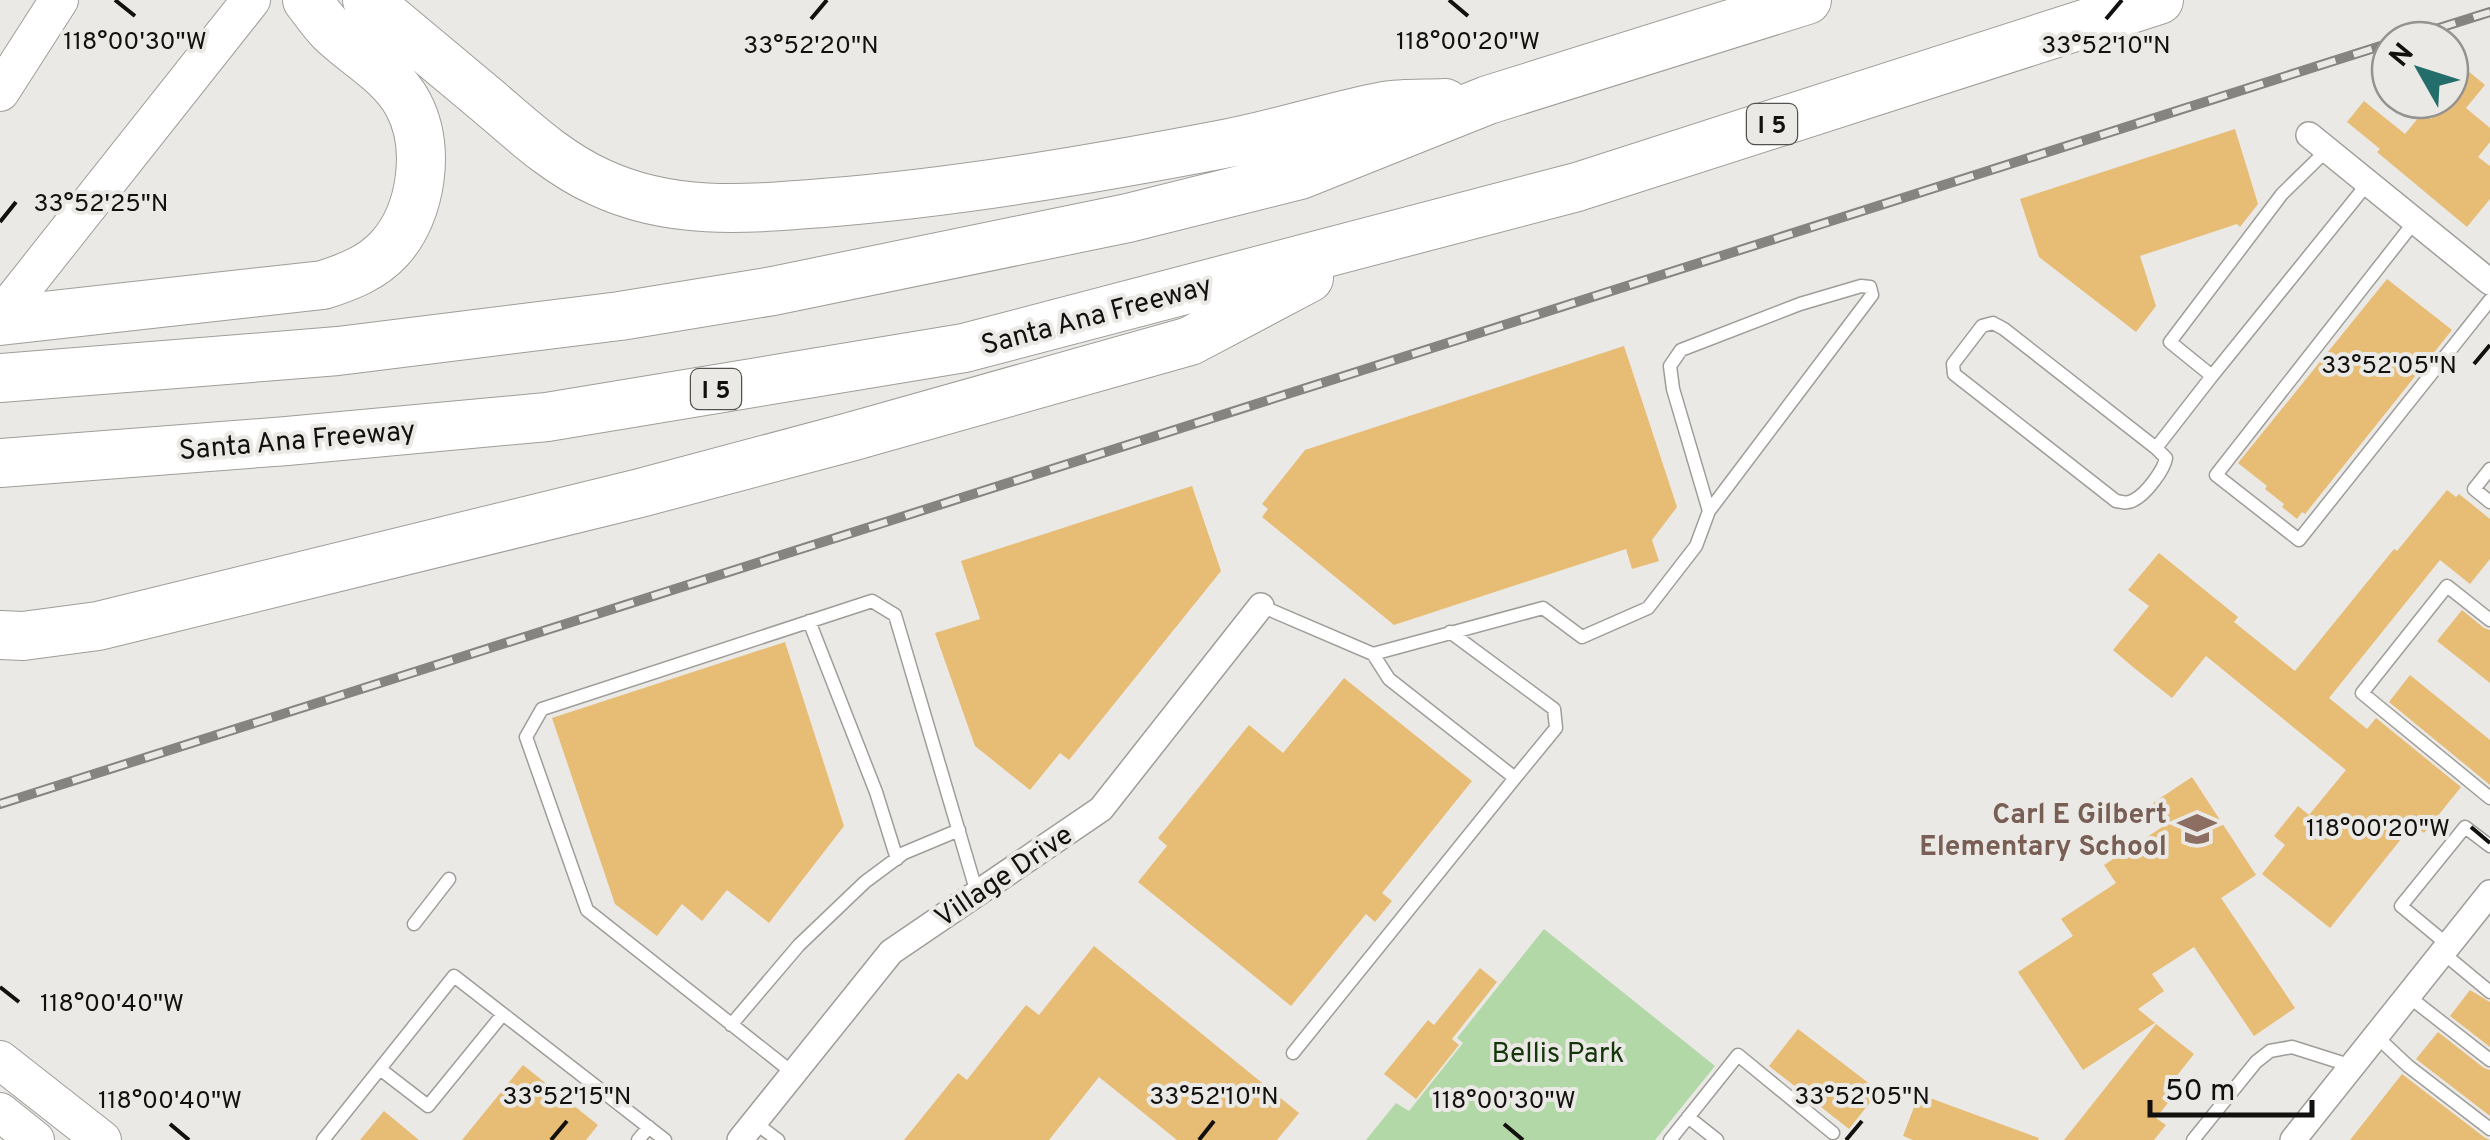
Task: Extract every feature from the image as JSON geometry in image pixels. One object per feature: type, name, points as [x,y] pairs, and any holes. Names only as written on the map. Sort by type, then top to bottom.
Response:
[{"type":"highway","points":[[0,319],[324,285],[350,276],[389,249],[413,207],[420,185],[418,137],[408,104],[382,71],[331,30],[307,0]]},
{"type":"highway","points":[[367,0],[556,158],[622,192],[682,206],[728,209],[961,190],[1243,140],[1388,106],[1488,100]]},
{"type":"highway","points":[[0,407],[62,388],[620,316],[773,291],[1128,218],[1300,175],[1488,100],[1807,0]]},
{"type":"highway","name":"Santa Ana Freeway","points":[[18,462],[547,417],[964,348],[1577,187],[2159,0]]},
{"type":"highway","points":[[0,635],[23,636],[98,626],[586,507],[1190,341],[1383,239]]},
{"type":"highway","points":[[0,378],[62,388]]},
{"type":"main road","points":[[0,92],[60,0]]},
{"type":"main road","points":[[0,319],[252,0]]},
{"type":"main road","points":[[0,1060],[102,1140]]},
{"type":"main road","points":[[0,1112],[35,1140]]},
{"type":"street","points":[[2318,143],[2490,282]]},
{"type":"street","name":"Village Drive","points":[[746,1131],[891,952],[1100,809],[1262,606]]},
{"type":"street","points":[[2293,1140],[2490,893]]},
{"type":"lane","points":[[2212,376],[2170,342],[2318,143]]},
{"type":"lane","points":[[2156,448],[2368,184]]},
{"type":"lane","points":[[2414,221],[2216,476],[2298,540],[2490,300]]},
{"type":"lane","points":[[1373,654],[1543,608],[1582,637],[1648,608],[1696,546],[1709,511],[1872,295],[1870,288],[1861,286],[1800,304],[1681,350],[1670,366],[1673,389],[1709,511]]},
{"type":"lane","points":[[1993,322],[2156,448],[2166,458],[2162,471],[2136,500],[2116,501],[1954,374],[1954,364],[1982,326],[1993,322]]},
{"type":"lane","points":[[2490,469],[2474,489],[2490,502]]},
{"type":"lane","points":[[2490,620],[2446,586],[2362,693],[2490,798]]},
{"type":"lane","points":[[793,1073],[587,910],[526,737],[542,709],[872,601],[895,615],[977,893]]},
{"type":"lane","points":[[1262,606],[1373,654],[1389,679],[1515,778]]},
{"type":"lane","points":[[809,621],[876,792],[897,858]]},
{"type":"lane","points":[[1293,1053],[1556,728],[1554,709],[1450,632]]},
{"type":"lane","points":[[2490,846],[2465,827],[2401,906],[2490,992]]},
{"type":"lane","points":[[731,1024],[799,945],[866,882],[904,853],[960,830]]},
{"type":"lane","points":[[414,924],[449,880]]},
{"type":"lane","points":[[323,1140],[454,976],[666,1140]]},
{"type":"lane","points":[[2408,996],[2490,1060]]},
{"type":"lane","points":[[380,1069],[428,1106],[503,1014]]},
{"type":"lane","points":[[2376,1036],[2408,1066],[2490,1129]]},
{"type":"lane","points":[[2192,1140],[2256,1062],[2270,1051],[2292,1047],[2352,1066]]},
{"type":"lane","points":[[1670,1140],[1738,1055],[1833,1133]]},
{"type":"lane","points":[[1688,1117],[1717,1140]]},
{"type":"lane","points":[[638,1140],[649,1127]]},
{"type":"lane","points":[[746,1131],[778,1140]]},
{"type":"green space","name":"Bellis Park","points":[[1544,929],[1715,1066],[1655,1140],[1366,1140],[1396,1103],[1409,1111],[1463,1043],[1457,1038]]},
{"type":"building","points":[[2470,73],[2485,85],[2470,103]]},
{"type":"building","points":[[2364,101],[2370,106],[2370,120],[2388,120],[2405,134],[2416,120],[2470,120],[2470,111],[2490,128],[2490,142],[2478,157],[2490,166],[2490,199],[2467,227],[2347,122]]},
{"type":"building","points":[[2235,129],[2258,204],[2240,227],[2237,224],[2140,256],[2156,306],[2136,332],[2039,257],[2020,199]]},
{"type":"building","points":[[2387,279],[2452,330],[2305,514],[2302,512],[2297,519],[2265,489],[2267,486],[2238,463]]},
{"type":"building","points":[[1624,346],[1677,507],[1652,540],[1659,561],[1632,569],[1626,549],[1394,625],[1262,517],[1268,509],[1262,504],[1305,450]]},
{"type":"building","points":[[1192,486],[1221,571],[1069,760],[1060,753],[1030,790],[975,746],[935,633],[980,619],[961,561]]},
{"type":"building","points":[[2447,490],[2456,497],[2459,494],[2490,519],[2490,559],[2470,584],[2440,560],[2329,698],[2367,729],[2376,718],[2461,787],[2424,833],[2413,824],[2330,928],[2262,874],[2285,845],[2274,836],[2298,806],[2309,815],[2346,770],[2206,656],[2172,698],[2133,667],[2113,650],[2149,606],[2128,590],[2159,553],[2238,617],[2234,622],[2295,671]]},
{"type":"building","points":[[2462,610],[2490,630],[2490,683],[2437,641]]},
{"type":"building","points":[[785,642],[844,826],[769,923],[727,890],[702,921],[682,904],[657,936],[615,904],[552,718]]},
{"type":"building","points":[[2410,675],[2490,740],[2490,785],[2389,702]]},
{"type":"building","points":[[1344,678],[1472,781],[1382,893],[1392,901],[1375,922],[1366,914],[1291,1006],[1138,882],[1167,846],[1158,838],[1249,725],[1283,753]]},
{"type":"building","points":[[2192,777],[2256,875],[2221,898],[2295,1008],[2254,1036],[2194,947],[2152,974],[2164,991],[2138,1009],[2155,1023],[2083,1070],[2018,972],[2073,936],[2061,919],[2116,883],[2104,865],[2167,824],[2153,803]]},
{"type":"building","points":[[1094,946],[1299,1113],[1277,1140],[1177,1140],[1099,1077],[1049,1140],[904,1140],[958,1073],[967,1080],[1026,1005],[1039,1015]]},
{"type":"building","points":[[1480,968],[1497,982],[1452,1039],[1459,1045],[1416,1099],[1384,1074],[1428,1020],[1434,1025]]},
{"type":"building","points":[[2470,990],[2490,1002],[2490,1047],[2450,1016]]},
{"type":"building","points":[[2156,1024],[2194,1054],[2164,1092],[2172,1098],[2156,1118],[2166,1125],[2154,1140],[2064,1140]]},
{"type":"building","points":[[1798,1029],[1879,1091],[1849,1129],[1769,1066]]},
{"type":"building","points":[[2438,1032],[2490,1070],[2490,1116],[2416,1059]]},
{"type":"building","points":[[523,1065],[598,1125],[586,1140],[462,1140]]},
{"type":"building","points":[[2402,1074],[2484,1137],[2490,1140],[2350,1140]]},
{"type":"building","points":[[1919,1094],[2039,1138],[1913,1140],[1903,1136]]},
{"type":"building","points":[[384,1111],[419,1140],[360,1140]]},
{"type":"railway","points":[[2465,20],[2490,12]]},
{"type":"railway","points":[[0,804],[2370,49]]},
{"type":"place","name":"Carl E Gilbert Elementary School","points":[[2197,829]]}]
